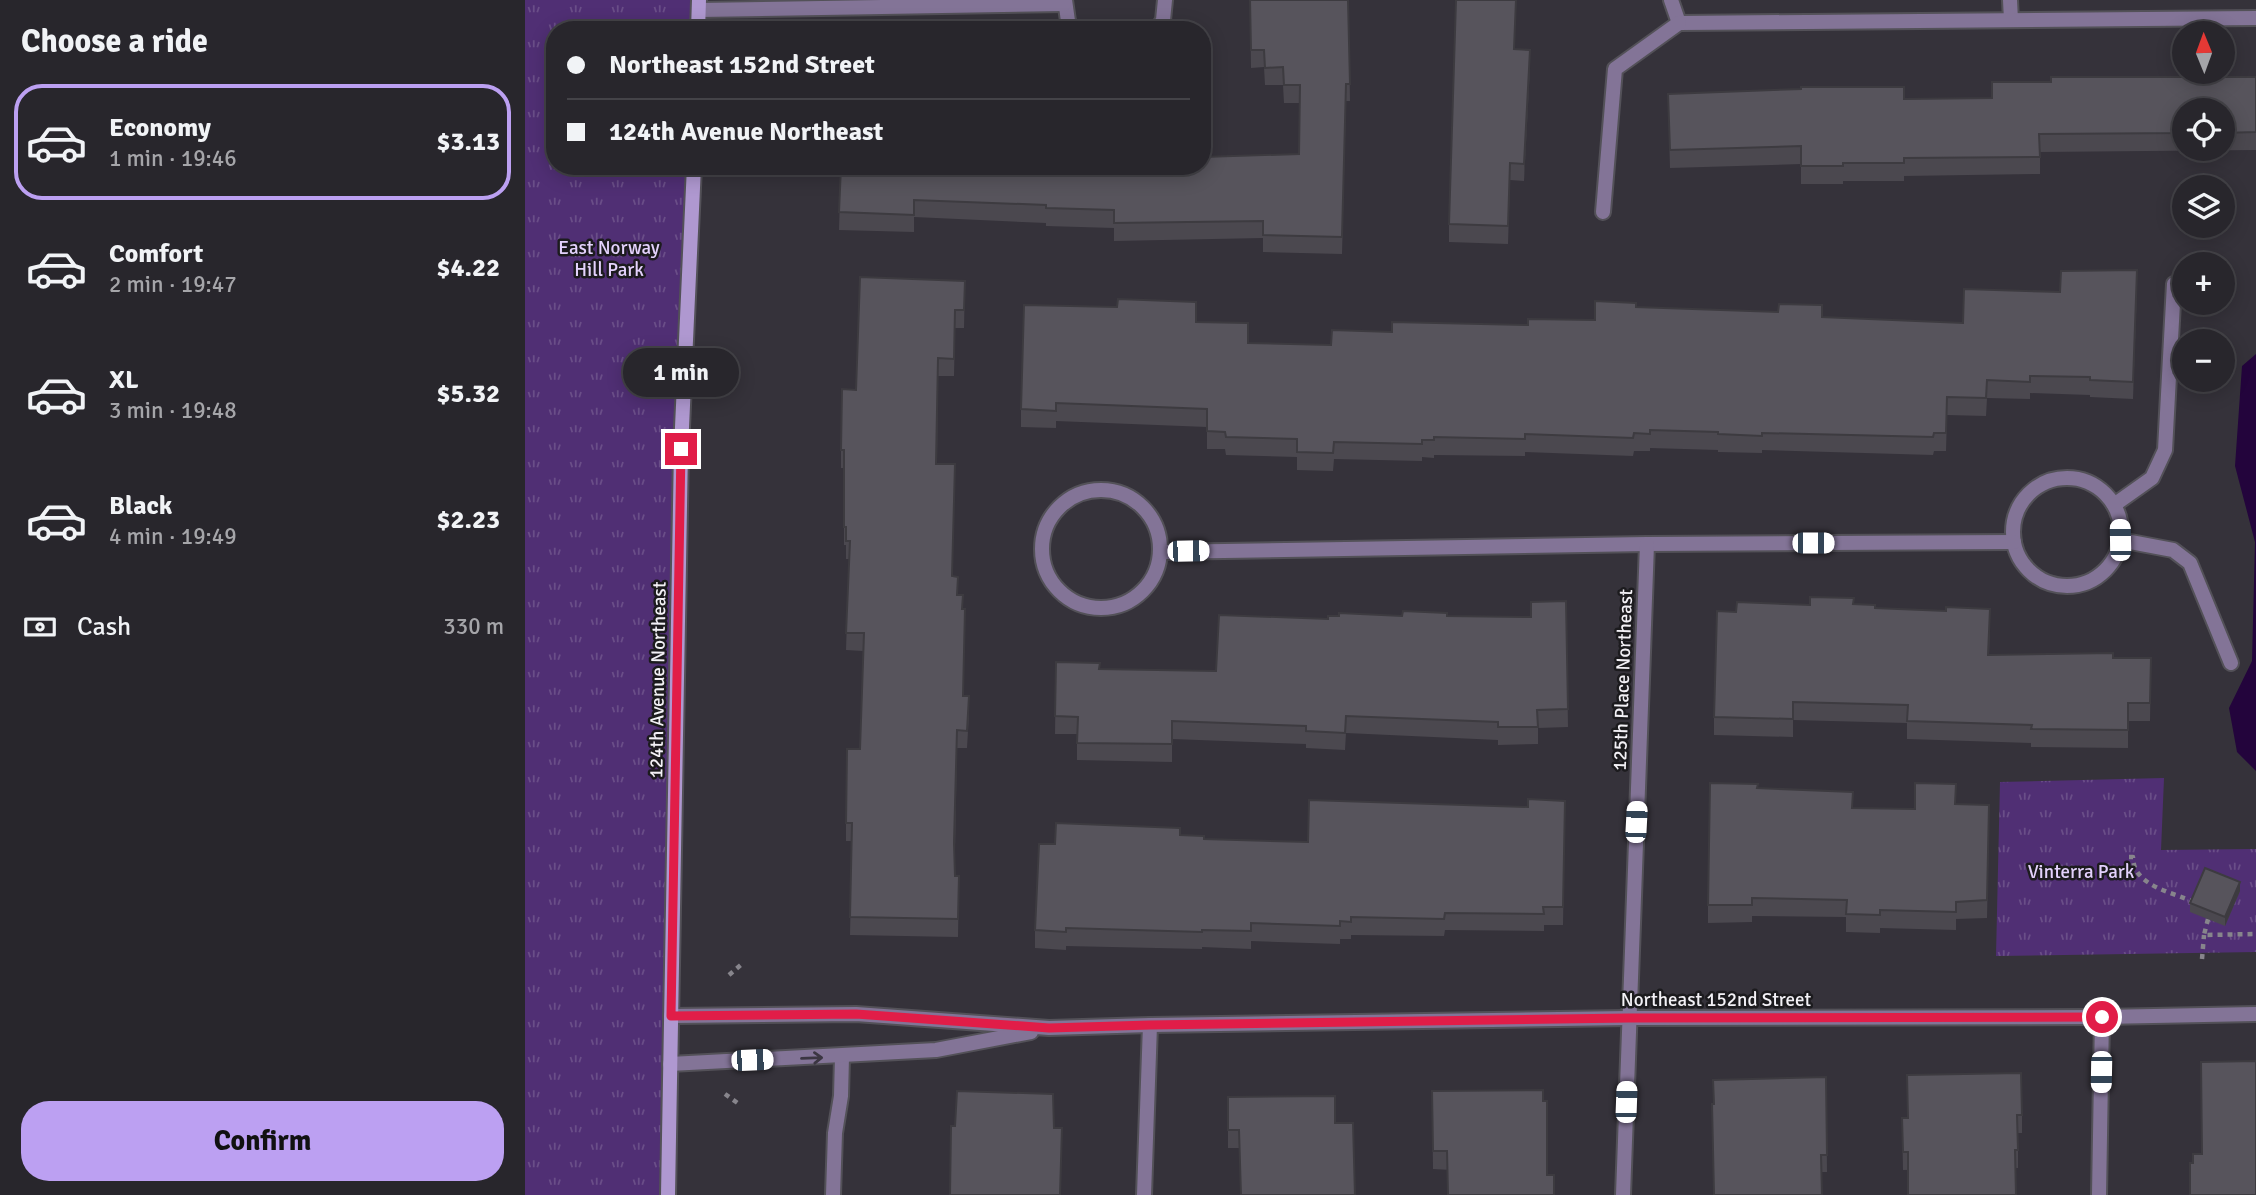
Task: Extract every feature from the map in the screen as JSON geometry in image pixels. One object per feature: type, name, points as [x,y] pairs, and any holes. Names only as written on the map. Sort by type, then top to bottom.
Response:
[{"type":"street","points":[[1162,21],[1165,0]]},
{"type":"street","points":[[1671,0],[1679,23]]},
{"type":"street","points":[[2010,0],[2011,20]]},
{"type":"street","points":[[699,5],[1065,2],[1068,21]]},
{"type":"street","points":[[1603,212],[1615,69],[1679,23],[2256,18]]},
{"type":"street","name":"124th Avenue Northeast","points":[[668,1195],[681,449],[694,175]]},
{"type":"street","points":[[2114,505],[2152,478],[2165,450],[2172,315]]},
{"type":"street","points":[[2070,478],[2087,482],[2102,491],[2114,505],[2120,522],[2120,540],[2115,557],[2104,571],[2073,586],[2038,578],[2025,566],[2016,551],[2012,534],[2015,515],[2023,500],[2036,488],[2052,480],[2070,478]]},
{"type":"street","points":[[1100,491],[1119,493],[1136,501],[1150,515],[1158,532],[1160,552],[1157,571],[1146,588],[1132,600],[1114,607],[1094,608],[1076,603],[1060,592],[1048,576],[1042,557],[1043,537],[1050,519],[1063,504],[1080,494],[1100,491]]},
{"type":"street","points":[[2120,540],[2173,550],[2190,563],[2231,663]]},
{"type":"street","points":[[1160,552],[1647,544],[2014,542]]},
{"type":"street","name":"125th Place Northeast","points":[[1623,1195],[1647,544]]},
{"type":"street","name":"Northeast 152nd Street","points":[[671,1016],[856,1014],[1049,1028],[1628,1018],[2256,1014]]},
{"type":"street","points":[[2099,1195],[2102,1017]]},
{"type":"street","points":[[1144,1195],[1150,1025]]},
{"type":"street","name":"Northeast 152nd Street","points":[[670,1065],[936,1051],[1049,1028]]},
{"type":"street","points":[[834,1195],[835,1133],[841,1096],[842,1057]]},
{"type":"path","points":[[2129,857],[2133,857],[2133,867],[2145,881],[2195,902]]},
{"type":"path","points":[[2202,959],[2208,919]]},
{"type":"path","points":[[2204,935],[2256,934]]},
{"type":"path","points":[[729,975],[742,964]]},
{"type":"path","points":[[725,1094],[739,1104]]},
{"type":"green space","name":"East Norway Hill Park","points":[[525,0],[700,0],[699,21],[546,21],[546,175],[695,175],[667,1195],[525,1195]]},
{"type":"green space","name":"Vinterra Park","points":[[2164,778],[2161,850],[2256,849],[2256,952],[1996,956],[2000,782]]},
{"type":"shaded area","points":[[2256,354],[2256,771],[2237,752],[2229,708],[2252,661],[2255,542],[2235,466],[2242,366]]},
{"type":"building","points":[[1250,0],[1348,0],[1350,84],[1346,84],[1342,237],[1263,235],[1263,221],[1114,223],[1114,210],[1046,208],[1046,205],[914,200],[914,215],[839,212],[841,175],[1211,175],[1211,157],[1299,154],[1300,85],[1284,85],[1283,67],[1265,68],[1264,50],[1251,50]]},
{"type":"building","points":[[1456,0],[1516,0],[1514,49],[1530,50],[1524,164],[1510,163],[1508,226],[1449,224]]},
{"type":"building","points":[[2051,77],[2172,77],[2172,84],[2235,84],[2235,77],[2256,77],[2256,132],[2235,133],[2235,98],[2172,98],[2172,133],[2039,134],[2040,157],[1904,158],[1904,163],[1801,166],[1801,146],[1670,150],[1668,94],[1801,87],[1904,87],[1904,99],[1992,98],[1992,82],[2051,82]]},
{"type":"building","points":[[2137,270],[2133,382],[2090,380],[2090,377],[2030,376],[2030,382],[1987,380],[1986,398],[1947,397],[1946,433],[1934,433],[1933,437],[1762,433],[1762,436],[1650,430],[1650,434],[1634,433],[1633,438],[1525,434],[1525,439],[1434,437],[1434,440],[1422,440],[1422,444],[1334,442],[1333,453],[1297,452],[1297,439],[1226,437],[1225,432],[1207,431],[1207,409],[1056,403],[1056,411],[1021,409],[1024,305],[1117,307],[1118,299],[1196,302],[1196,322],[1248,323],[1248,343],[1331,345],[1332,330],[1392,332],[1392,322],[1528,325],[1528,319],[1595,320],[1595,301],[1636,303],[1636,307],[1778,312],[1779,304],[1822,305],[1822,317],[1963,323],[1964,289],[2060,292],[2061,271]]},
{"type":"building","points":[[860,277],[965,281],[964,310],[955,310],[954,359],[938,358],[936,464],[955,464],[952,576],[958,577],[957,595],[963,595],[962,609],[965,609],[963,696],[969,696],[967,731],[957,730],[954,843],[955,876],[959,876],[958,919],[850,917],[852,823],[846,823],[847,749],[860,749],[864,633],[846,633],[850,541],[846,541],[844,527],[844,450],[841,450],[842,389],[856,390]]},
{"type":"building","points":[[1810,597],[1854,598],[1853,604],[1875,605],[1875,608],[1946,611],[1946,607],[1990,609],[1988,655],[2113,653],[2113,658],[2151,658],[2150,703],[2128,703],[2128,730],[2031,729],[2032,725],[1907,721],[1908,705],[1793,702],[1793,719],[1714,717],[1717,611],[1736,612],[1737,602],[1810,605]]},
{"type":"building","points":[[1566,601],[1568,709],[1537,710],[1538,727],[1498,727],[1498,722],[1346,716],[1345,733],[1306,731],[1306,726],[1172,721],[1172,744],[1077,743],[1078,717],[1055,716],[1056,662],[1100,663],[1099,669],[1216,671],[1219,615],[1328,619],[1328,616],[1339,616],[1339,613],[1402,616],[1403,611],[1447,613],[1447,616],[1531,617],[1531,602]]},
{"type":"building","points":[[1710,783],[1853,792],[1852,808],[1915,809],[1915,783],[1956,784],[1955,804],[1989,805],[1987,900],[1956,902],[1956,912],[1880,910],[1880,915],[1846,914],[1847,900],[1752,898],[1752,905],[1708,905]]},
{"type":"building","points":[[1528,799],[1565,801],[1563,907],[1543,907],[1544,914],[1445,913],[1444,919],[1351,917],[1351,922],[1340,921],[1340,926],[1251,923],[1251,931],[1066,928],[1066,932],[1035,930],[1039,844],[1055,844],[1056,823],[1180,828],[1180,835],[1204,836],[1204,839],[1308,842],[1309,800],[1528,807]]},
{"type":"building","points":[[2205,868],[2240,882],[2225,917],[2190,903]]},
{"type":"building","points":[[2256,1061],[2256,1195],[2190,1195],[2190,1163],[2193,1163],[2193,1154],[2202,1154],[2201,1062]]},
{"type":"building","points":[[2021,1073],[2022,1115],[2017,1115],[2018,1150],[2015,1150],[2016,1195],[1908,1195],[1908,1152],[1903,1152],[1902,1118],[1908,1118],[1907,1075]]},
{"type":"building","points":[[1826,1077],[1827,1155],[1821,1155],[1822,1195],[1714,1195],[1713,1080]]},
{"type":"building","points":[[1543,1090],[1543,1101],[1547,1101],[1547,1175],[1554,1175],[1554,1195],[1448,1195],[1447,1151],[1433,1151],[1432,1091]]},
{"type":"building","points":[[957,1091],[1053,1094],[1054,1128],[1062,1128],[1060,1195],[950,1195],[951,1126],[955,1126]]},
{"type":"building","points":[[1335,1096],[1335,1123],[1353,1123],[1355,1195],[1241,1195],[1239,1130],[1228,1130],[1228,1097]]},
{"type":"route","points":[[681,449],[671,1016],[856,1014],[1049,1028],[1628,1018],[2102,1017]]}]
